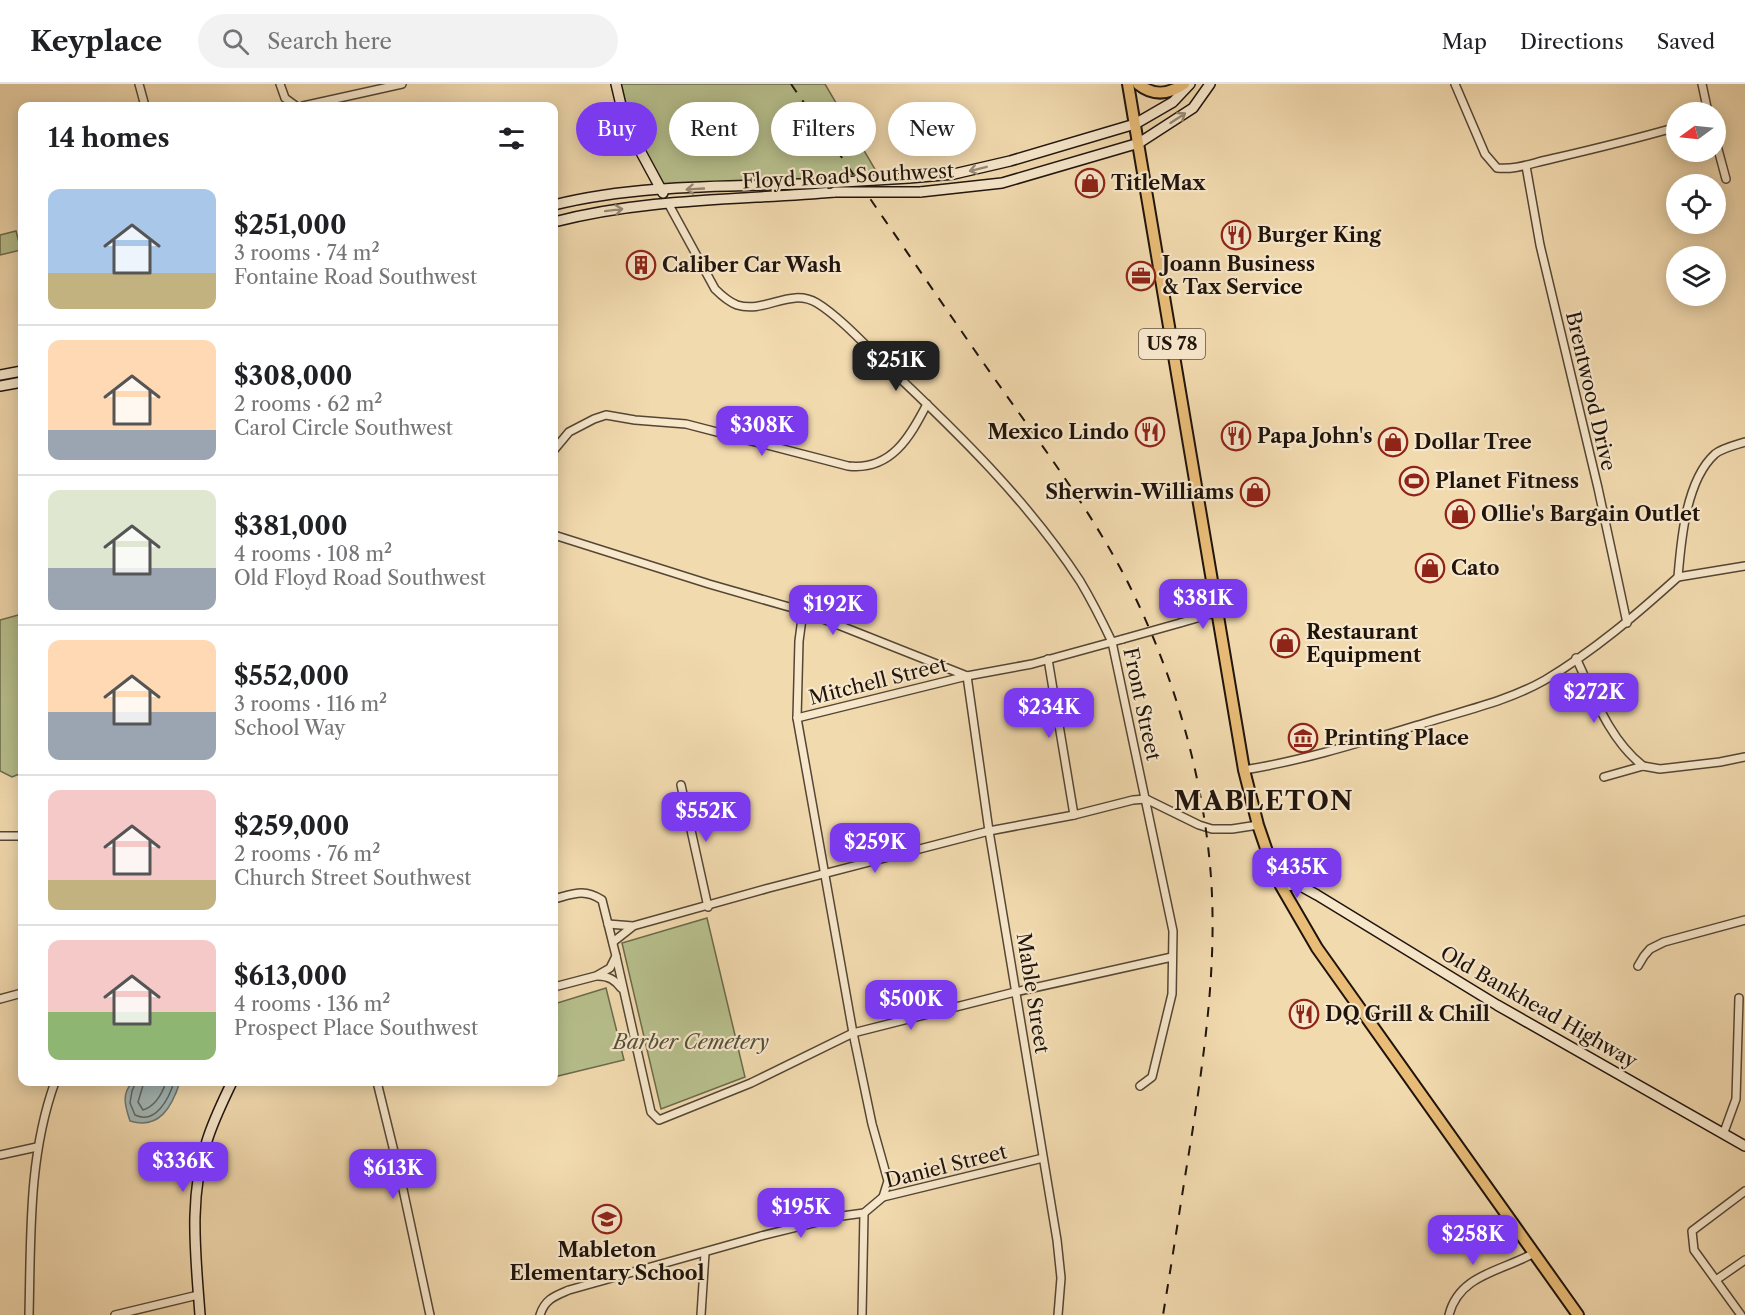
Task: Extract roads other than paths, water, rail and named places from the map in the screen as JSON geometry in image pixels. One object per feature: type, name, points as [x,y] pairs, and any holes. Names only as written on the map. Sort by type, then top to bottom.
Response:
[{"type":"main road","points":[[616,84],[624,118],[630,132],[668,203]]},
{"type":"main road","name":"US 78","points":[[1128,84],[1244,770],[1258,825],[1281,886],[1317,948],[1578,1315]]},
{"type":"main road","points":[[1138,84],[1156,94],[1175,90],[1184,84]]},
{"type":"main road","name":"Floyd Road Southwest","points":[[558,204],[605,195],[661,190],[828,183],[954,174],[1010,161],[1135,124],[1173,102],[1190,84]]},
{"type":"main road","name":"Floyd Road Southwest","points":[[558,221],[591,213],[668,203],[835,192],[920,192],[1002,183],[1139,143],[1193,108],[1210,84]]},
{"type":"main road","points":[[0,375],[18,372]]},
{"type":"main road","points":[[0,386],[18,383]]},
{"type":"main road","name":"Old Bankhead Highway","points":[[1281,886],[1299,885],[1317,895],[1497,1005],[1745,1146]]},
{"type":"main road","points":[[200,1315],[195,1210],[198,1174],[207,1141],[230,1086]]},
{"type":"street","points":[[139,84],[144,102]]},
{"type":"street","points":[[280,84],[285,98],[290,102]]},
{"type":"street","points":[[321,102],[402,84]]},
{"type":"street","points":[[1455,84],[1485,154],[1497,168],[1526,166],[1547,159],[1608,147],[1666,130]]},
{"type":"street","points":[[1702,84],[1706,102]]},
{"type":"street","name":"Brentwood Drive","points":[[1526,166],[1540,245],[1598,488],[1627,623]]},
{"type":"street","name":"Front Street","points":[[668,203],[715,289],[724,298],[736,305],[754,306],[784,298],[798,297],[816,302],[825,308],[927,404],[1019,500],[1079,580],[1112,642],[1173,931],[1172,994],[1152,1077],[1140,1086]]},
{"type":"street","points":[[558,445],[569,432],[606,415],[634,420],[686,424],[840,464],[867,467],[890,456],[900,448],[913,431],[927,404]]},
{"type":"street","points":[[1678,577],[1691,493],[1703,469],[1716,453],[1745,442]]},
{"type":"street","points":[[558,536],[803,611],[967,676]]},
{"type":"street","points":[[1244,770],[1323,753],[1504,699],[1545,680],[1627,623],[1678,577],[1745,566]]},
{"type":"street","points":[[803,611],[799,641],[797,718],[853,1033],[872,1124],[888,1181],[883,1197]]},
{"type":"street","name":"Mitchell Street","points":[[797,718],[967,676],[988,674],[1048,659],[1218,612]]},
{"type":"street","points":[[1576,658],[1608,726],[1632,757],[1643,766]]},
{"type":"street","points":[[1048,659],[1074,815]]},
{"type":"street","name":"Mable Street","points":[[967,676],[1061,1278],[1058,1315]]},
{"type":"street","points":[[1604,777],[1643,766],[1660,769],[1745,757]]},
{"type":"street","points":[[681,785],[708,907]]},
{"type":"street","points":[[608,924],[633,926],[990,831],[1074,815],[1133,800],[1146,799],[1212,829],[1258,825]]},
{"type":"street","points":[[0,836],[18,836]]},
{"type":"street","points":[[558,898],[578,892],[591,893],[602,900],[651,1112],[658,1119],[752,1083],[853,1033],[1015,992],[1172,957]]},
{"type":"street","points":[[1638,966],[1650,949],[1664,942],[1745,920]]},
{"type":"street","points":[[613,942],[633,926]]},
{"type":"street","points":[[596,976],[610,968],[616,956]]},
{"type":"street","points":[[558,986],[596,976],[607,976],[618,983],[624,992]]},
{"type":"street","points":[[0,999],[18,994]]},
{"type":"street","points":[[1724,1132],[1736,1099],[1739,998]]},
{"type":"street","points":[[29,1315],[31,1230],[38,1147],[44,1111],[53,1086]]},
{"type":"street","points":[[378,1086],[430,1315]]},
{"type":"street","points":[[0,1155],[38,1147]]},
{"type":"street","name":"Daniel Street","points":[[864,1213],[883,1197],[1043,1158]]},
{"type":"street","points":[[1741,1315],[1694,1250],[1692,1231],[1745,1191]]},
{"type":"street","points":[[540,1315],[549,1298],[569,1290],[782,1231],[864,1213],[862,1315]]},
{"type":"street","points":[[701,1315],[705,1253]]},
{"type":"street","points":[[1449,1315],[1458,1295],[1468,1285],[1485,1273],[1516,1263],[1534,1253]]},
{"type":"street","points":[[1716,1281],[1745,1260]]},
{"type":"street","points":[[116,1315],[198,1295]]},
{"type":"water","points":[[129,1086],[178,1086],[169,1107],[163,1114],[157,1119],[140,1123],[130,1121],[125,1095]]},
{"type":"railway","points":[[791,84],[1091,517],[1141,609],[1182,720],[1193,759],[1207,837],[1212,910],[1211,974],[1192,1134],[1163,1315]]},
{"type":"place","name":"TitleMax","points":[[1090,183]]},
{"type":"place","name":"Burger King","points":[[1236,235]]},
{"type":"place","name":"Caliber Car Wash","points":[[641,265]]},
{"type":"place","name":"Joann Business & Tax Service","points":[[1141,276]]},
{"type":"place","name":"Mexico Lindo","points":[[1150,432]]},
{"type":"place","name":"Papa John's","points":[[1236,436]]},
{"type":"place","name":"Dollar Tree","points":[[1393,442]]},
{"type":"place","name":"Planet Fitness","points":[[1414,481]]},
{"type":"place","name":"Sherwin-Williams","points":[[1255,492]]},
{"type":"place","name":"Ollie's Bargain Outlet","points":[[1460,514]]},
{"type":"place","name":"Cato","points":[[1430,568]]},
{"type":"place","name":"Restaurant Equipment","points":[[1285,643]]},
{"type":"place","name":"Printing Place","points":[[1303,738]]},
{"type":"place","name":"DQ Grill & Chill","points":[[1304,1014]]},
{"type":"place","name":"Mableton Elementary School","points":[[607,1219]]},
{"type":"district","name":"MABLETON","points":[[1264,801]]},
{"type":"park label","name":"Barber Cemetery","points":[[691,1042]]}]
